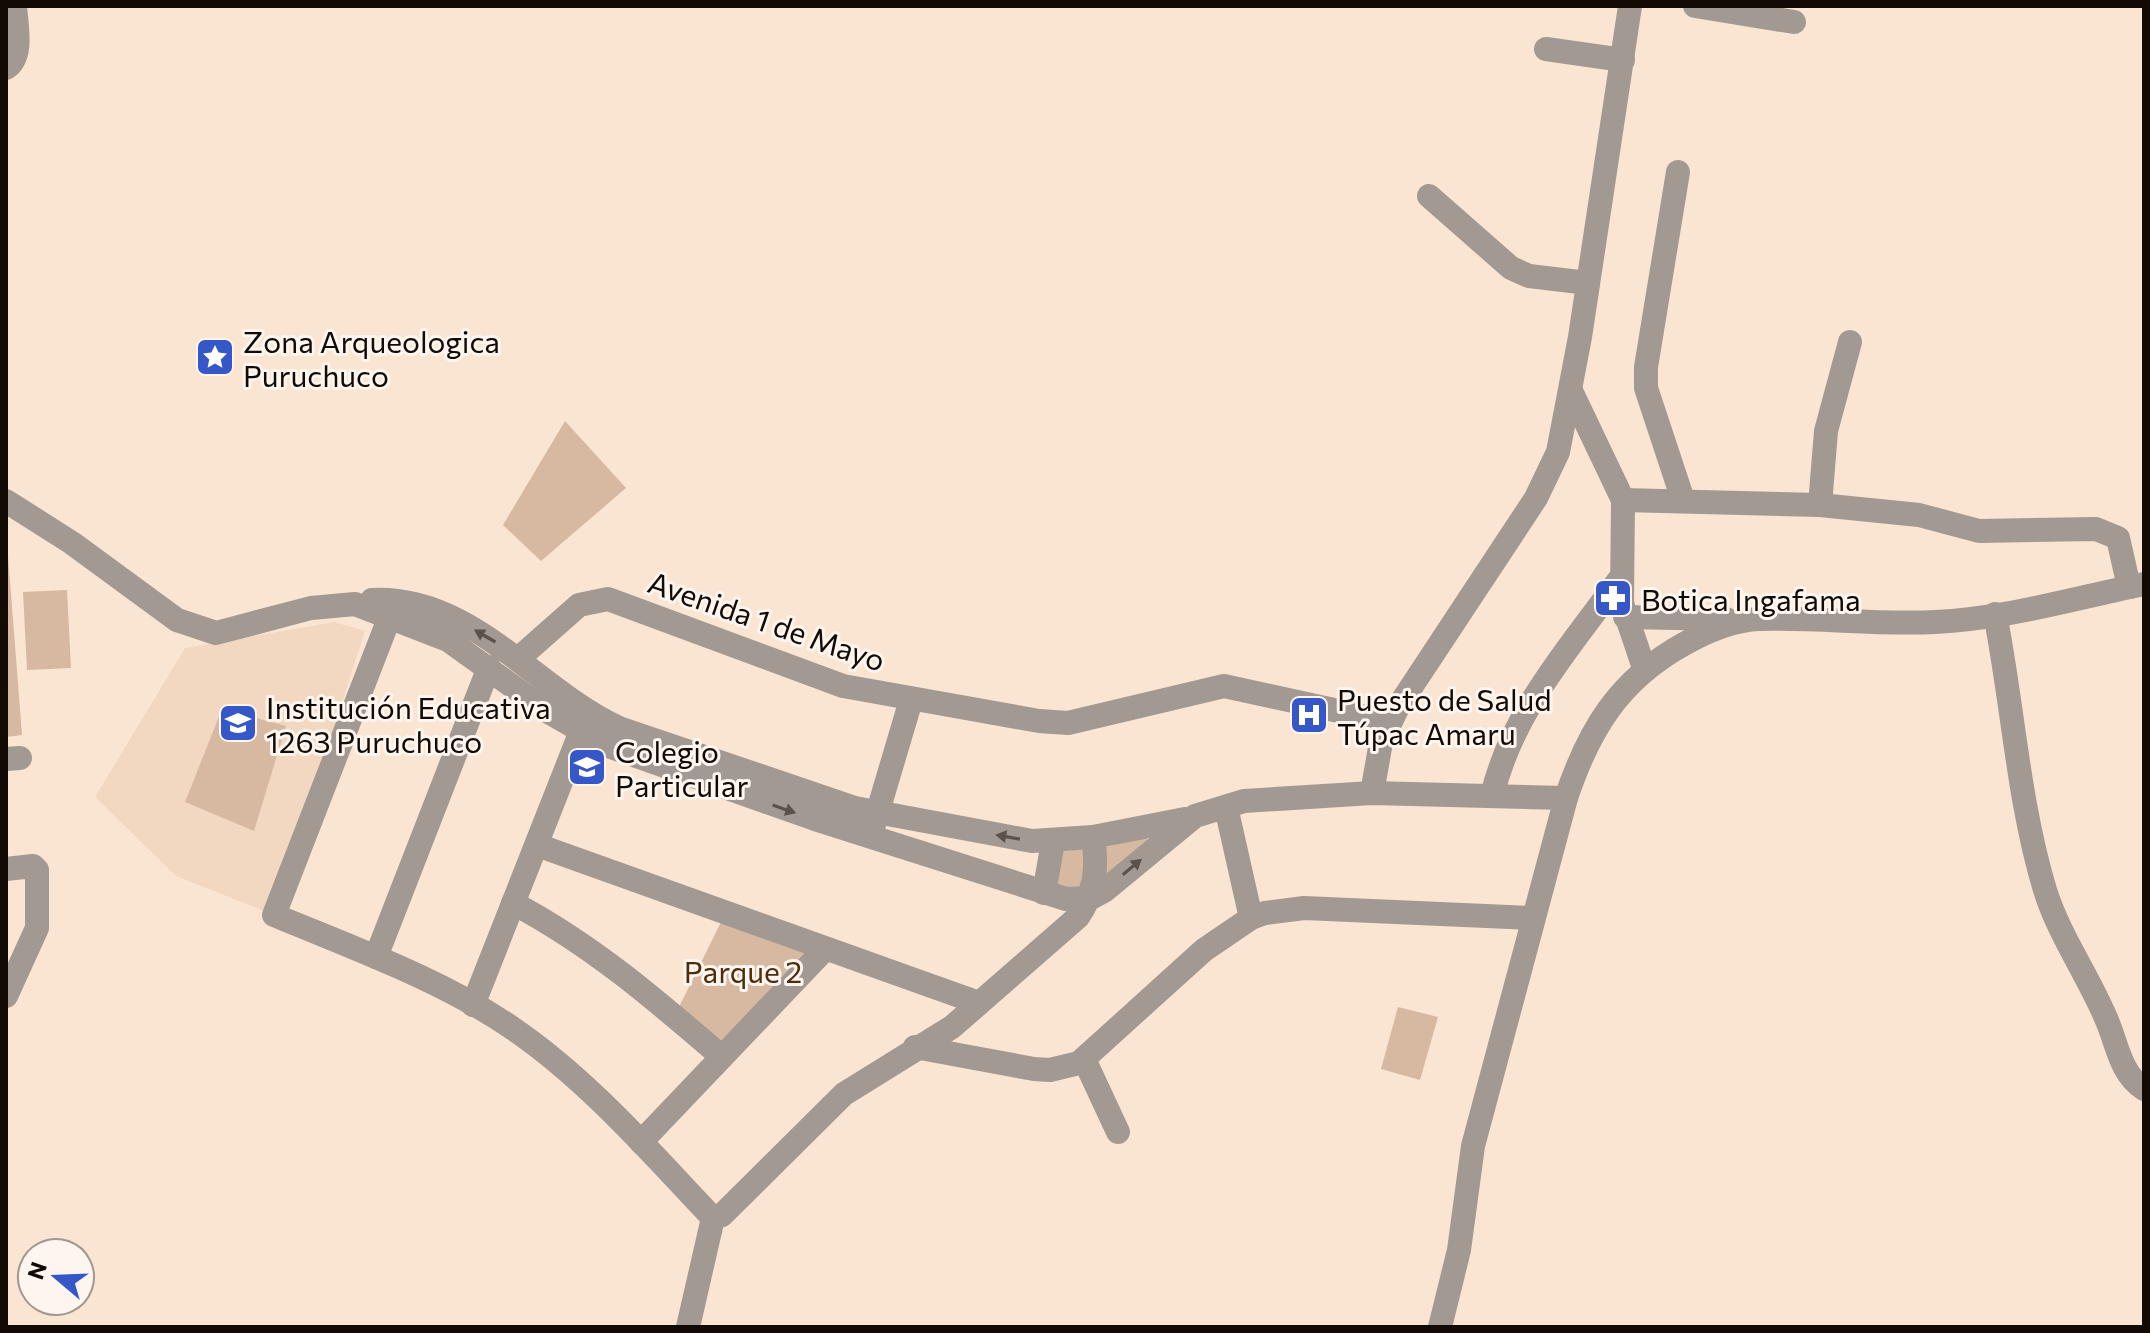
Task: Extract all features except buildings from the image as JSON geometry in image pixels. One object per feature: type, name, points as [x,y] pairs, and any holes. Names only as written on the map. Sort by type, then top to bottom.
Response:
[{"type":"street","points":[[6,68],[13,63],[17,52],[15,6]]},
{"type":"street","points":[[1372,793],[1381,742],[1389,722],[1425,662],[1546,482],[1561,443],[1630,6]]},
{"type":"street","points":[[1695,6],[1794,22]]},
{"type":"street","points":[[1546,49],[1623,60]]},
{"type":"street","points":[[1678,172],[1646,367],[1646,388],[1683,500]]},
{"type":"street","points":[[1429,196],[1511,268],[1529,276],[1588,283]]},
{"type":"street","points":[[1820,505],[1826,431],[1850,342]]},
{"type":"street","points":[[1571,391],[1623,500],[1621,577],[1625,617],[1644,668]]},
{"type":"street","points":[[1623,500],[1820,505],[1919,515],[1979,531],[2108,531],[2118,538],[2137,585],[1995,614],[1904,623],[1625,617]]},
{"type":"street","points":[[6,501],[72,543],[177,620],[194,628],[216,633],[311,608],[378,600],[432,612],[473,630],[519,658],[584,723],[659,743],[877,813],[1053,842],[1093,837],[1269,798],[1372,793],[1566,798]]},
{"type":"street","points":[[1492,796],[1501,759],[1524,710],[1621,577]]},
{"type":"street","name":"Avenida 1 de Mayo","points":[[519,658],[579,605],[608,599],[806,674],[911,700],[1068,723],[1202,690],[1238,687],[1389,722]]},
{"type":"street","points":[[346,603],[390,616],[448,640],[637,757],[870,838],[1066,899],[1091,898],[1104,891],[1195,816]]},
{"type":"street","points":[[1995,614],[2033,843],[2045,890],[2060,933],[2095,994],[2125,1069],[2134,1083],[2144,1089]]},
{"type":"street","points":[[390,616],[274,915],[376,957],[473,1005],[541,1049],[641,1142],[713,1218]]},
{"type":"street","points":[[1440,1327],[1459,1250],[1473,1146],[1532,918],[1566,798],[1596,728],[1625,686],[1644,668],[1702,634],[1756,619]]},
{"type":"street","points":[[376,957],[489,667]]},
{"type":"street","points":[[870,838],[911,700]]},
{"type":"street","points":[[473,1005],[584,723]]},
{"type":"street","points":[[1226,807],[1251,918]]},
{"type":"street","points":[[713,1218],[722,1215],[844,1094],[915,1047],[952,1027],[1078,917],[1091,898],[1096,854],[1093,837]]},
{"type":"street","points":[[1044,893],[1053,842]]},
{"type":"street","points":[[537,845],[979,1003]]},
{"type":"street","points":[[6,869],[33,866],[37,870],[37,928],[6,996]]},
{"type":"street","points":[[513,903],[569,935],[614,966],[722,1057]]},
{"type":"street","points":[[915,1047],[1050,1070],[1084,1059],[1204,950],[1251,918],[1304,908],[1532,918]]},
{"type":"street","points":[[641,1142],[825,949]]},
{"type":"street","points":[[1084,1059],[1118,1132]]},
{"type":"street","points":[[688,1327],[713,1218]]},
{"type":"shaded area","name":"Institución Educativa 1263 Puruchuco","points":[[334,622],[365,631],[274,915],[176,876],[95,797],[185,648]]},
{"type":"green space","points":[[565,421],[626,488],[541,561],[503,525]]},
{"type":"green space","points":[[6,530],[22,735],[6,737]]},
{"type":"green space","points":[[67,590],[71,668],[27,670],[23,592]]},
{"type":"green space","points":[[222,709],[286,726],[254,831],[185,802]]},
{"type":"green space","points":[[1147,838],[1148,842],[1106,877],[1105,847]]},
{"type":"green space","points":[[1077,846],[1083,850],[1087,880],[1078,891],[1056,886],[1057,857],[1064,848]]},
{"type":"green space","name":"Parque 2","points":[[724,916],[818,950],[723,1050],[677,1011]]},
{"type":"green space","points":[[1398,1007],[1438,1017],[1420,1080],[1381,1069]]},
{"type":"place","name":"Zona Arqueologica Puruchuco","points":[[215,357]]},
{"type":"place","name":"Botica Ingafama","points":[[1613,598]]},
{"type":"place","name":"Puesto de Salud Túpac Amaru","points":[[1309,715]]},
{"type":"place","name":"Institución Educativa 1263 Puruchuco","points":[[238,723]]},
{"type":"place","name":"Colegio Particular","points":[[587,767]]}]
